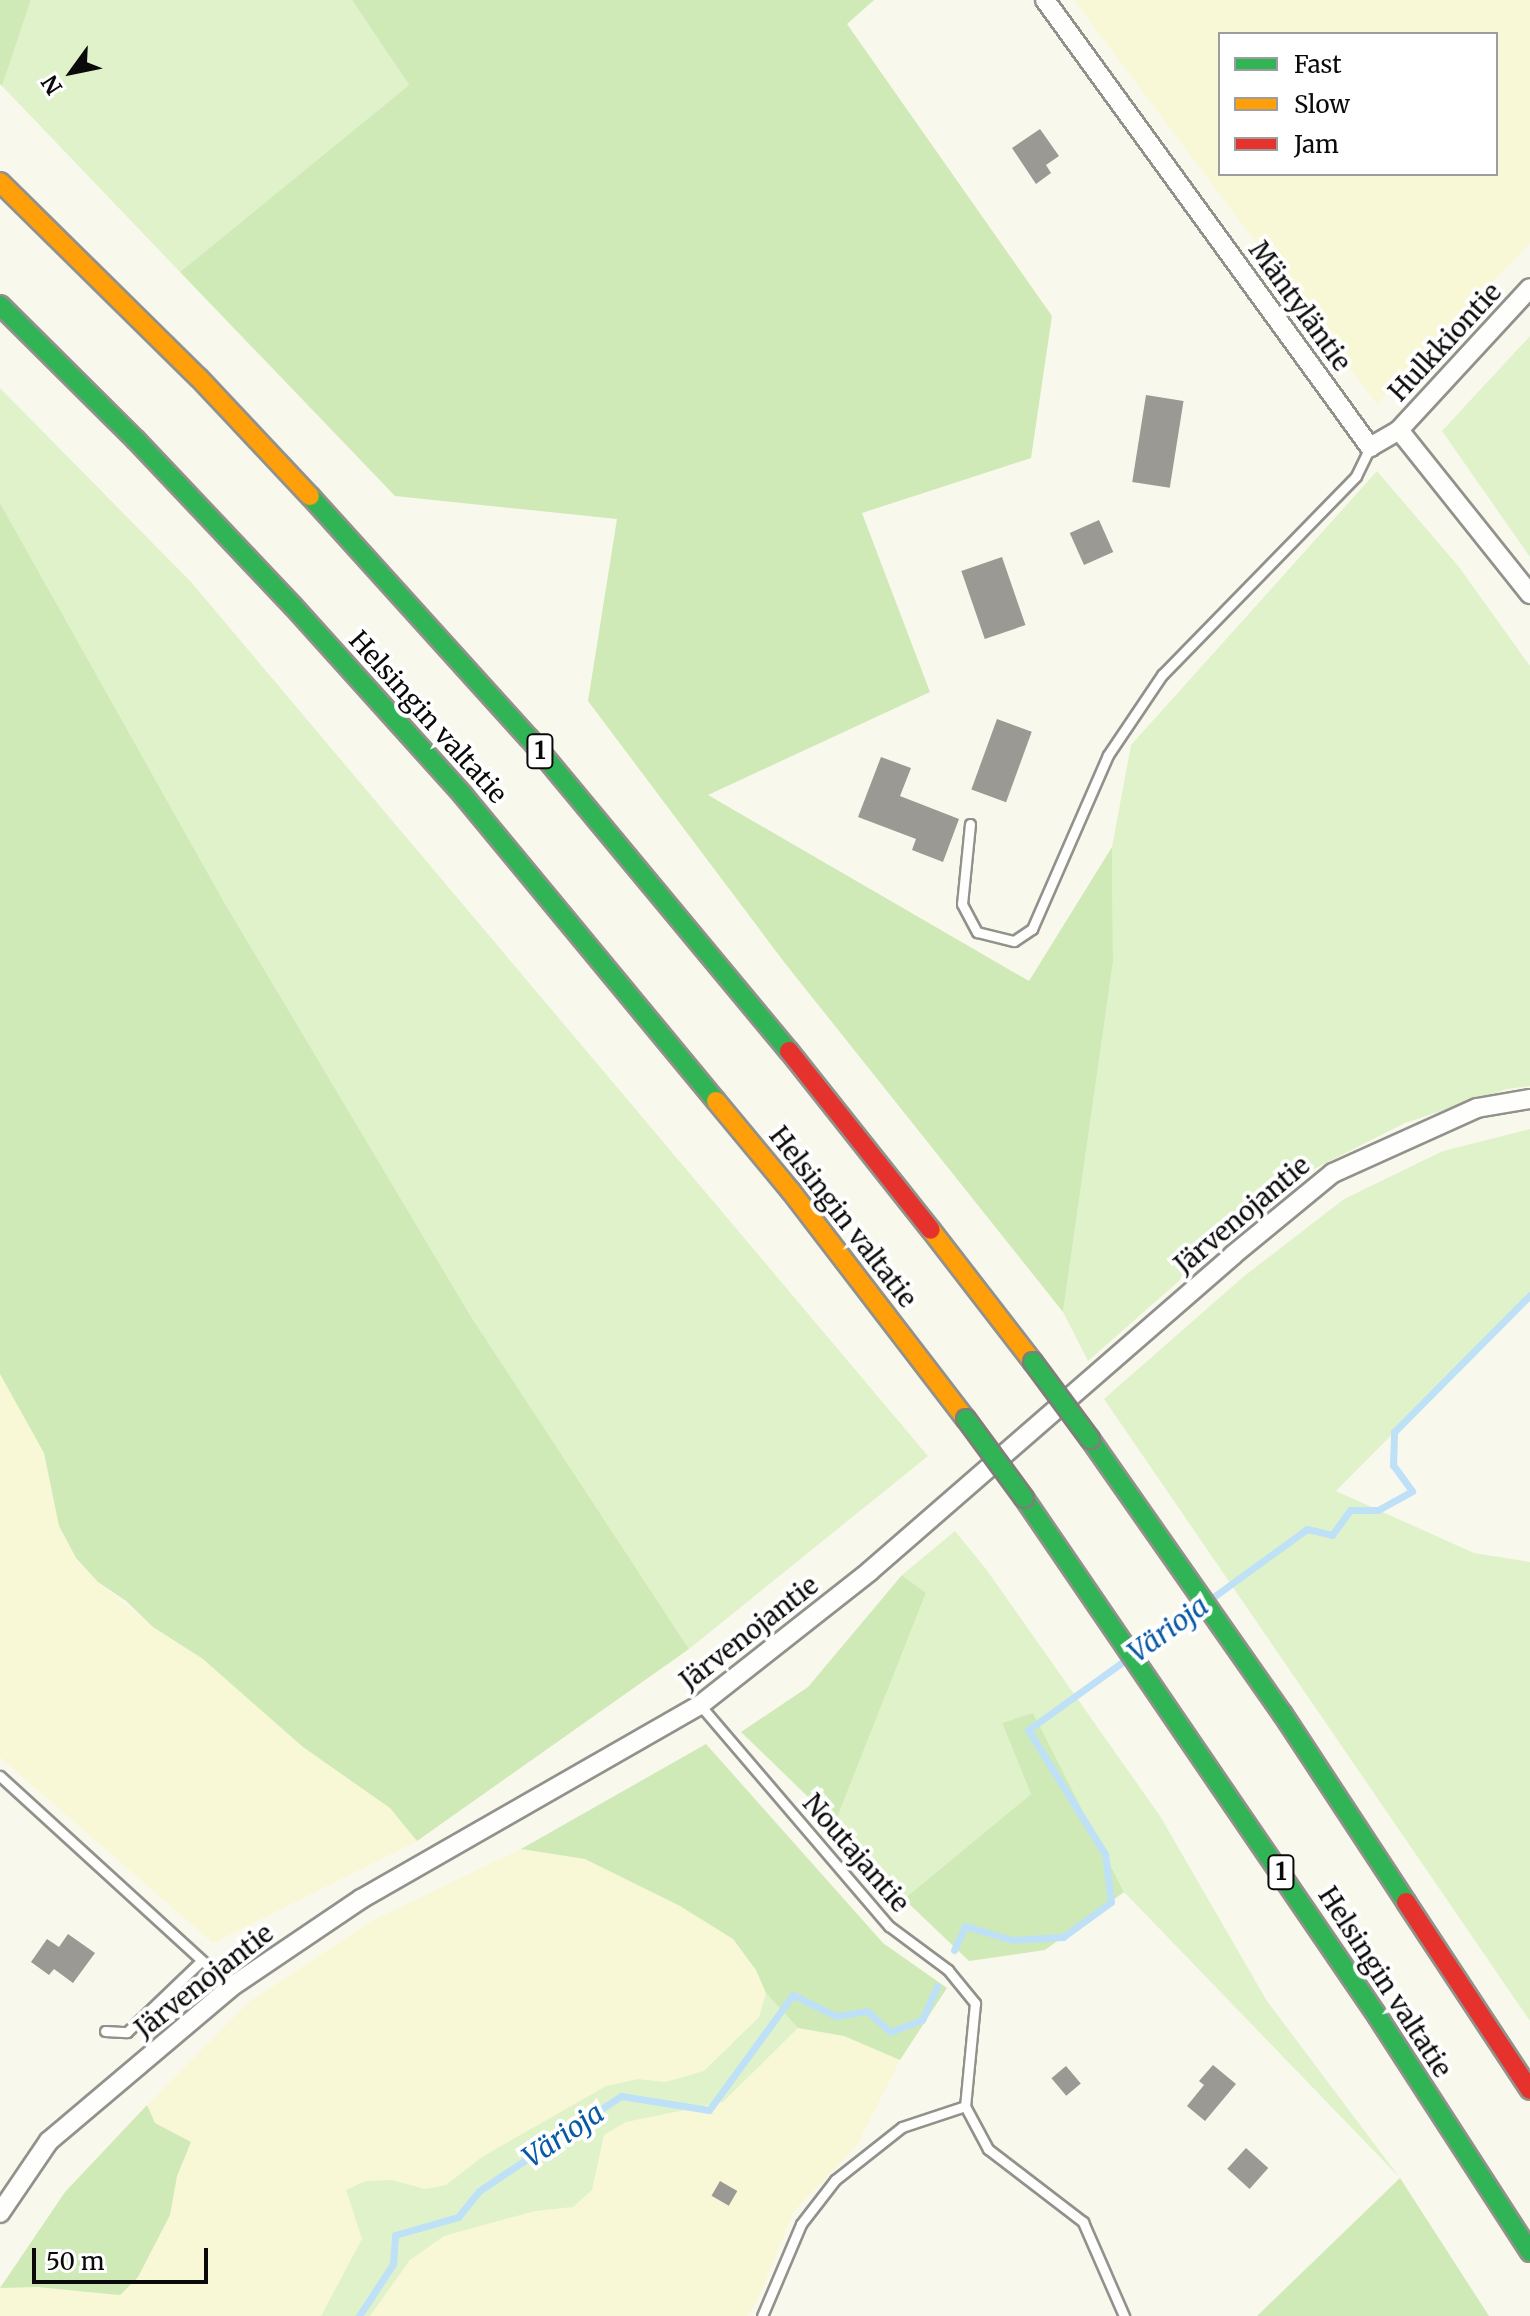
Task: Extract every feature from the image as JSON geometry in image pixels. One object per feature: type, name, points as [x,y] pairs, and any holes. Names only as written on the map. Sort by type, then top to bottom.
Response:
[{"type":"highway","name":"1","points":[[0,182],[199,378],[529,738],[847,1122],[1090,1439],[1282,1713],[1530,2090]]},
{"type":"highway","name":"Helsingin valtatie","points":[[0,305],[219,528],[463,795],[781,1178],[1024,1498],[1370,2004],[1530,2252]]},
{"type":"street","name":"Mäntyläntie","points":[[1045,0],[1370,447]]},
{"type":"street","name":"Hulkkiontie","points":[[1399,430],[1530,288]]},
{"type":"street","points":[[1370,447],[1399,430],[1530,594]]},
{"type":"street","name":"Järvenojantie","points":[[0,2213],[49,2141],[231,1987],[361,1899],[700,1705],[870,1571],[1233,1255],[1333,1173],[1477,1108],[1530,1099]]},
{"type":"lane","points":[[970,824],[962,904],[977,932],[1014,941],[1032,929],[1108,755],[1162,675],[1356,476],[1370,447]]},
{"type":"lane","name":"Noutajantie","points":[[700,1705],[889,1926],[948,1970],[975,2003],[965,2106]]},
{"type":"lane","points":[[0,1776],[231,1987]]},
{"type":"lane","points":[[105,2031],[127,2032],[201,1961]]},
{"type":"lane","points":[[764,2314],[801,2224],[835,2180],[902,2127],[965,2106],[988,2149],[1083,2222],[1124,2316]]},
{"type":"green space","points":[[0,0],[31,0],[2,86],[0,84]]},
{"type":"green space","points":[[31,0],[352,0],[409,85],[180,272],[2,86]]},
{"type":"green space","points":[[352,0],[874,0],[847,24],[1052,316],[1031,458],[862,513],[930,692],[708,795],[1029,981],[1112,847],[1113,962],[1063,1312],[784,962],[588,701],[617,519],[395,496],[180,272],[409,85]]},
{"type":"green space","points":[[1074,0],[1530,0],[1530,243],[1377,404]]},
{"type":"green space","points":[[1530,336],[1530,557],[1442,431]]},
{"type":"green space","points":[[0,388],[191,582],[928,1456],[689,1649],[470,1315],[224,902],[0,503]]},
{"type":"green space","points":[[1377,471],[1459,567],[1530,666],[1530,1086],[1507,1089],[1405,1123],[1296,1178],[1088,1361],[1063,1312],[1113,962],[1112,847],[1131,745]]},
{"type":"green space","points":[[0,503],[224,902],[470,1315],[689,1649],[417,1841],[390,1808],[303,1747],[203,1659],[153,1627],[126,1601],[98,1582],[76,1558],[59,1526],[44,1453],[0,1374]]},
{"type":"green space","points":[[1530,1129],[1530,1295],[1336,1491],[1474,1553],[1530,1562],[1530,2021],[1104,1399],[1243,1277],[1344,1199],[1443,1151]]},
{"type":"green space","points":[[0,1374],[44,1453],[59,1526],[76,1559],[98,1582],[153,1627],[203,1659],[250,1701],[390,1808],[417,1841],[213,1943],[0,1757]]},
{"type":"green space","points":[[955,1531],[986,1569],[1160,1816],[1267,2001],[1400,2178],[1124,1892],[1033,1714],[1002,1723],[1031,1794],[904,1899],[835,1823],[926,1593],[902,1575]]},
{"type":"green space","points":[[902,1575],[926,1593],[835,1823],[741,1732],[808,1687]]},
{"type":"green space","points":[[1033,1713],[1124,1892],[1045,1950],[969,1961],[904,1899],[1031,1794],[1002,1723]]},
{"type":"green space","points":[[706,1744],[883,1943],[947,1988],[900,2060],[844,2036],[798,2028],[766,1993],[756,1970],[733,1939],[680,1906],[585,1859],[521,1849]]},
{"type":"green space","points":[[521,1849],[585,1859],[680,1906],[733,1939],[756,1970],[766,1993],[759,2017],[704,2071],[665,2082],[638,2079],[482,2157],[446,2185],[425,2189],[392,2180],[346,2190],[362,2239],[321,2316],[0,2316],[0,2288],[138,2277],[170,2215],[177,2176],[191,2142],[155,2123],[147,2105],[249,2002],[373,1920]]},
{"type":"green space","points":[[766,1993],[798,2028],[723,2102],[626,2122],[604,2135],[592,2190],[573,2207],[535,2211],[444,2236],[410,2260],[370,2316],[321,2316],[362,2239],[346,2190],[366,2181],[392,2180],[425,2189],[446,2185],[482,2157],[606,2086],[638,2079],[665,2082],[704,2071],[759,2017]]},
{"type":"green space","points":[[798,2028],[844,2036],[900,2060],[857,2145],[794,2211],[759,2297],[747,2316],[370,2316],[410,2260],[444,2236],[535,2211],[573,2207],[592,2190],[604,2135],[626,2122],[723,2102]]},
{"type":"green space","points":[[147,2105],[155,2123],[191,2142],[177,2176],[170,2215],[138,2277],[120,2295],[37,2287],[0,2288],[65,2192]]},
{"type":"green space","points":[[1400,2178],[1489,2316],[1257,2316]]},
{"type":"building","points":[[1040,129],[1059,156],[1046,165],[1051,173],[1036,184],[1012,148]]},
{"type":"building","points":[[1146,395],[1184,401],[1170,488],[1132,482]]},
{"type":"building","points":[[1099,520],[1113,552],[1084,565],[1070,533]]},
{"type":"building","points":[[1002,557],[1025,625],[985,639],[961,571]]},
{"type":"building","points":[[997,719],[1032,732],[1006,802],[971,789]]},
{"type":"building","points":[[881,757],[911,768],[900,796],[959,819],[943,862],[912,850],[916,839],[858,817]]},
{"type":"building","points":[[68,1934],[95,1953],[73,1983],[54,1969],[49,1975],[31,1962],[47,1939],[59,1947]]},
{"type":"building","points":[[1213,2065],[1236,2084],[1205,2121],[1187,2106],[1204,2085],[1199,2081]]},
{"type":"building","points":[[1066,2066],[1081,2084],[1066,2096],[1051,2078]]},
{"type":"building","points":[[1246,2148],[1268,2168],[1250,2189],[1227,2169]]},
{"type":"building","points":[[720,2181],[737,2191],[729,2206],[712,2196]]},
{"type":"waterway","name":"Värioja","points":[[1212,1598],[1307,1529],[1332,1535],[1350,1510],[1378,1510],[1412,1491],[1393,1465],[1394,1432],[1530,1295]]},
{"type":"waterway","name":"Värioja","points":[[1138,1651],[1199,1607]]},
{"type":"waterway","name":"Värioja","points":[[954,1950],[965,1926],[1012,1940],[1063,1937],[1111,1902],[1105,1854],[1028,1730],[1124,1661]]},
{"type":"waterway","name":"Värioja","points":[[359,2316],[393,2264],[395,2235],[458,2217],[479,2191],[621,2096],[709,2110],[793,1995],[836,2016],[867,2011],[890,2032],[922,2020],[937,1986]]},
{"type":"traffic: fast","points":[[0,305],[136,440],[293,606],[463,795],[716,1101]]},
{"type":"traffic: fast","points":[[310,496],[529,738],[789,1051]]},
{"type":"traffic: fast","points":[[1033,1362],[1090,1439]]},
{"type":"traffic: fast","points":[[966,1419],[1024,1498]]},
{"type":"traffic: fast","points":[[1090,1439],[1282,1713],[1406,1902]]},
{"type":"traffic: fast","points":[[1024,1498],[1378,2017],[1530,2252]]},
{"type":"traffic: slow","points":[[0,182],[199,378],[310,496]]},
{"type":"traffic: slow","points":[[716,1101],[790,1190],[966,1419]]},
{"type":"traffic: slow","points":[[931,1230],[1033,1362]]},
{"type":"traffic: jam","points":[[789,1051],[931,1230]]},
{"type":"traffic: jam","points":[[1406,1902],[1530,2090]]}]
